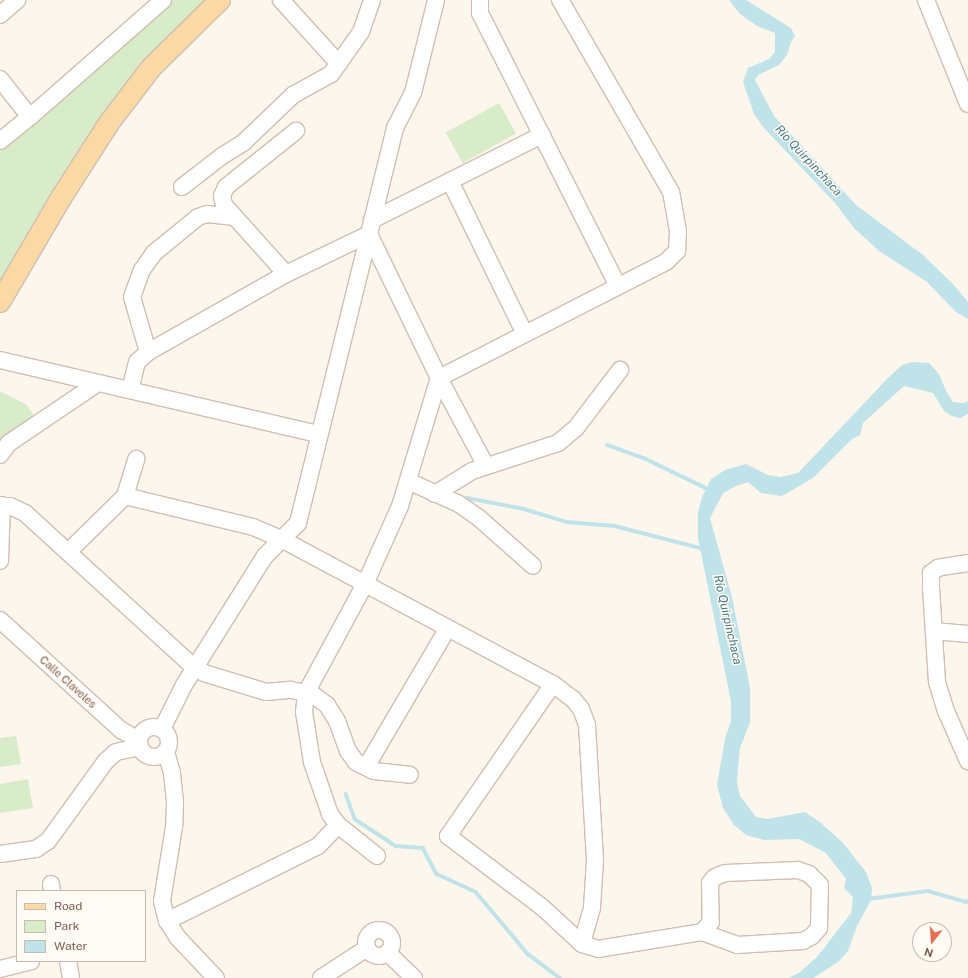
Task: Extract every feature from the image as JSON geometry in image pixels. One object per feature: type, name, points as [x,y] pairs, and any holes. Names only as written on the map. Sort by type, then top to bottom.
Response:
[{"type":"main road","points":[[0,302],[61,198],[109,123],[150,68],[220,0]]},
{"type":"street","points":[[0,15],[17,0]]},
{"type":"street","points":[[0,140],[30,117],[163,0]]},
{"type":"street","points":[[281,0],[339,64]]},
{"type":"street","points":[[182,187],[222,156],[244,142],[292,95],[331,74],[361,32],[372,0]]},
{"type":"street","points":[[162,729],[195,668],[265,556],[283,540],[298,523],[395,128],[414,93],[436,0]]},
{"type":"street","points":[[480,0],[480,12],[618,286]]},
{"type":"street","points":[[377,856],[338,825],[330,814],[312,762],[304,712],[306,693],[365,584],[400,506],[439,378],[666,262],[677,251],[678,231],[671,192],[560,0]]},
{"type":"street","points":[[926,0],[968,104]]},
{"type":"street","points":[[0,79],[30,117]]},
{"type":"street","points":[[286,274],[224,205],[222,196],[226,187],[296,131]]},
{"type":"street","points":[[130,390],[137,362],[148,352],[450,181],[542,135]]},
{"type":"street","points":[[450,181],[525,334]]},
{"type":"street","points":[[148,352],[132,297],[142,270],[154,253],[198,217],[207,214],[235,217]]},
{"type":"street","points":[[370,227],[439,378],[486,466]]},
{"type":"street","points":[[0,360],[319,434]]},
{"type":"street","points":[[435,494],[472,471],[558,443],[576,428],[620,370]]},
{"type":"street","points":[[0,455],[9,443],[98,383]]},
{"type":"street","points":[[68,552],[125,496],[136,459]]},
{"type":"street","points":[[408,481],[459,504],[479,518],[533,566]]},
{"type":"street","points":[[125,496],[253,527],[283,540],[553,684],[573,699],[581,709],[587,726],[595,859],[592,908],[582,944]]},
{"type":"street","points":[[0,561],[1,506],[25,513],[195,668],[204,674],[266,692],[291,690],[312,694],[327,705],[337,722],[348,751],[356,762],[374,771],[410,776]]},
{"type":"street","points":[[968,563],[938,568],[931,573],[937,682],[946,711],[968,761]]},
{"type":"street","name":"Calle Claveles","points":[[0,620],[121,730],[139,744]]},
{"type":"street","points":[[366,767],[448,628]]},
{"type":"street","points":[[934,631],[968,634]]},
{"type":"street","points":[[553,684],[448,836],[542,907],[582,944],[598,949],[702,932],[737,945],[803,941],[812,936],[819,928],[820,885],[809,874],[798,870],[725,873],[715,877],[710,883],[711,922],[702,932]]},
{"type":"street","points":[[0,854],[36,849],[48,841],[106,761],[116,752],[139,744],[148,728],[162,729],[169,737],[166,752],[172,773],[175,803],[174,827],[162,901],[167,921],[178,938],[216,978]]},
{"type":"street","points":[[139,744],[145,755],[154,758],[166,752]]},
{"type":"street","points":[[167,921],[223,891],[318,846],[338,825]]},
{"type":"street","points":[[380,930],[390,938],[391,946],[388,952],[377,956],[367,948],[368,936],[380,930]]},
{"type":"street","points":[[321,978],[367,948]]},
{"type":"street","points":[[388,952],[414,978]]},
{"type":"street","points":[[0,970],[28,962]]},
{"type":"street","points":[[68,962],[71,978]]},
{"type":"green space","points":[[170,0],[208,0],[0,288],[0,147]]},
{"type":"green space","points":[[499,103],[516,134],[463,163],[446,133]]},
{"type":"green space","points":[[0,391],[27,405],[36,419],[0,442]]},
{"type":"green space","points":[[16,736],[21,764],[0,767],[0,738]]},
{"type":"green space","points":[[28,779],[33,808],[0,813],[0,784]]},
{"type":"water","name":"Río Quirpinchaca","points":[[729,0],[746,0],[791,28],[795,36],[791,42],[787,55],[779,65],[758,75],[755,80],[774,116],[856,205],[923,255],[953,284],[968,302],[968,319],[956,312],[927,282],[879,251],[854,228],[835,203],[763,127],[754,114],[743,82],[748,68],[769,59],[775,52],[775,33],[757,26],[740,14]]},
{"type":"water","name":"Río Quirpinchaca","points":[[913,362],[929,363],[939,374],[946,391],[953,402],[964,403],[968,401],[968,414],[960,418],[952,416],[944,411],[933,393],[904,386],[863,423],[860,435],[852,439],[813,478],[782,496],[761,493],[748,482],[736,486],[723,493],[710,518],[732,597],[750,688],[750,722],[740,748],[738,768],[737,783],[740,796],[756,817],[767,819],[805,812],[821,823],[843,843],[866,872],[872,888],[871,900],[857,926],[848,951],[838,962],[813,978],[788,978],[799,973],[817,957],[851,913],[853,897],[844,888],[846,879],[826,853],[799,839],[764,840],[746,835],[734,825],[723,808],[717,785],[725,739],[731,721],[731,702],[698,538],[698,512],[702,497],[711,479],[725,470],[746,464],[768,475],[781,477],[798,473],[888,378],[902,365]]},
{"type":"waterway","points":[[607,445],[646,459],[710,490]]},
{"type":"waterway","points":[[467,498],[524,509],[567,522],[615,526],[704,549]]},
{"type":"waterway","points":[[346,794],[355,819],[396,846],[423,848],[437,874],[476,892],[528,954],[560,978]]},
{"type":"waterway","points":[[868,899],[928,891],[966,902],[968,901]]}]
